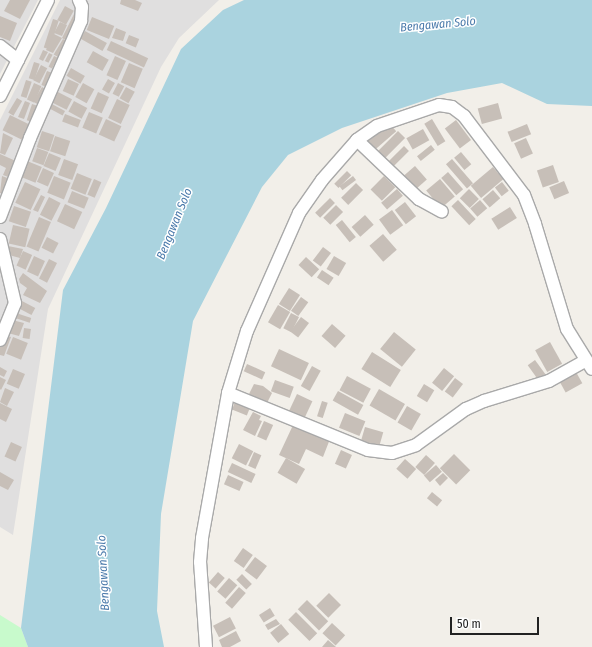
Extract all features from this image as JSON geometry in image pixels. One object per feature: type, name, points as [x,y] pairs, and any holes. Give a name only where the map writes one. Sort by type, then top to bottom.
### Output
[{"type":"street","points":[[0,96],[48,0]]},
{"type":"street","points":[[0,217],[35,125],[81,21],[82,7],[79,0]]},
{"type":"street","points":[[0,46],[18,60]]},
{"type":"street","points":[[206,647],[200,562],[202,538],[228,393],[247,331],[299,213],[322,180],[357,140],[377,126],[439,105],[452,107],[464,116],[524,195],[535,224],[568,329],[589,365],[549,381],[484,401],[466,409],[416,445],[392,453],[368,450],[228,393]]},
{"type":"street","points":[[357,140],[419,199],[442,212]]},
{"type":"street","points":[[0,239],[15,303],[0,340]]},
{"type":"shaded area","points":[[0,0],[38,0],[0,74]]},
{"type":"shaded area","points":[[60,0],[219,0],[179,38],[161,67],[48,309],[13,535],[0,527],[0,120]]},
{"type":"green space","points":[[0,615],[21,628],[28,647],[0,647]]},
{"type":"water","name":"Bengawan Solo","points":[[244,0],[592,0],[592,106],[547,104],[502,83],[447,93],[342,128],[288,155],[262,187],[193,321],[161,514],[157,611],[164,647],[28,647],[21,628],[63,290],[106,208],[181,49],[223,10]]},
{"type":"building","points":[[10,0],[30,0],[20,19],[4,11]]},
{"type":"building","points":[[121,0],[135,0],[142,3],[138,11],[120,4]]},
{"type":"building","points":[[65,6],[74,11],[66,25],[57,20]]},
{"type":"building","points":[[75,12],[79,16],[69,42],[62,38]]},
{"type":"building","points":[[0,16],[17,23],[10,41],[0,37]]},
{"type":"building","points":[[92,17],[114,26],[109,39],[87,30]]},
{"type":"building","points":[[53,19],[59,21],[49,49],[44,48]]},
{"type":"building","points":[[60,22],[67,25],[62,36],[54,33]]},
{"type":"building","points":[[116,28],[126,32],[123,41],[112,38]]},
{"type":"building","points":[[85,31],[107,43],[103,51],[81,39]]},
{"type":"building","points":[[54,34],[62,38],[53,53],[46,50]]},
{"type":"building","points":[[129,35],[139,39],[136,47],[126,43]]},
{"type":"building","points":[[63,39],[68,42],[59,58],[54,54]]},
{"type":"building","points":[[111,41],[148,58],[144,67],[107,50]]},
{"type":"building","points":[[43,50],[48,52],[43,61],[39,59]]},
{"type":"building","points":[[93,51],[109,60],[102,71],[87,62]]},
{"type":"building","points":[[49,53],[53,55],[48,63],[45,61]]},
{"type":"building","points":[[54,56],[58,58],[52,69],[49,67]]},
{"type":"building","points":[[115,56],[126,61],[117,80],[106,75]]},
{"type":"building","points":[[34,62],[40,64],[34,80],[29,78]]},
{"type":"building","points":[[129,63],[143,69],[135,88],[121,82]]},
{"type":"building","points":[[41,65],[47,68],[40,83],[33,80]]},
{"type":"building","points":[[71,68],[85,76],[80,84],[66,76]]},
{"type":"building","points":[[47,71],[52,73],[46,87],[41,85]]},
{"type":"building","points":[[68,79],[79,84],[74,96],[63,91]]},
{"type":"building","points":[[108,79],[115,83],[109,93],[102,89]]},
{"type":"building","points":[[26,80],[32,82],[26,98],[21,96]]},
{"type":"building","points":[[34,83],[41,86],[34,103],[27,100]]},
{"type":"building","points":[[83,83],[94,89],[87,103],[75,97]]},
{"type":"building","points":[[118,83],[124,86],[119,97],[113,94]]},
{"type":"building","points":[[42,87],[47,90],[38,105],[33,102]]},
{"type":"building","points":[[126,87],[135,92],[128,103],[120,98]]},
{"type":"building","points":[[56,91],[72,99],[67,110],[51,102]]},
{"type":"building","points":[[98,92],[109,97],[102,113],[91,108]]},
{"type":"building","points":[[17,98],[22,101],[13,116],[8,113]]},
{"type":"building","points":[[117,99],[130,105],[121,124],[108,118]]},
{"type":"building","points":[[25,101],[30,103],[24,119],[18,117]]},
{"type":"building","points":[[74,101],[87,108],[82,119],[68,112]]},
{"type":"building","points":[[50,103],[65,111],[63,115],[48,107]]},
{"type":"building","points":[[498,103],[502,118],[482,124],[478,108]]},
{"type":"building","points":[[32,104],[41,107],[35,123],[27,120]]},
{"type":"building","points":[[89,112],[103,118],[96,134],[82,128]]},
{"type":"building","points":[[65,114],[81,120],[78,128],[62,121]]},
{"type":"building","points":[[10,115],[32,126],[25,141],[3,130]]},
{"type":"building","points":[[106,119],[121,126],[114,142],[99,134]]},
{"type":"building","points":[[432,119],[445,141],[438,146],[424,124]]},
{"type":"building","points":[[456,120],[471,140],[460,148],[445,128]]},
{"type":"building","points":[[389,123],[396,131],[372,152],[365,144]]},
{"type":"building","points":[[527,124],[531,134],[512,142],[508,132]]},
{"type":"building","points":[[423,129],[429,140],[413,150],[406,138]]},
{"type":"building","points":[[42,131],[54,135],[49,151],[37,147]]},
{"type":"building","points":[[398,131],[405,138],[382,161],[375,154]]},
{"type":"building","points":[[3,133],[13,138],[5,155],[0,153]]},
{"type":"building","points":[[55,136],[70,141],[65,156],[50,151]]},
{"type":"building","points":[[526,138],[533,154],[521,159],[514,143]]},
{"type":"building","points":[[431,145],[435,150],[421,161],[417,156]]},
{"type":"building","points":[[404,146],[409,151],[390,170],[385,165]]},
{"type":"building","points":[[37,148],[48,152],[43,165],[32,161]]},
{"type":"building","points":[[461,152],[471,164],[464,170],[454,158]]},
{"type":"building","points":[[49,153],[61,158],[55,171],[44,166]]},
{"type":"building","points":[[0,154],[18,162],[11,178],[3,175],[6,168],[0,165]]},
{"type":"building","points":[[64,159],[78,164],[72,180],[58,175]]},
{"type":"building","points":[[452,159],[473,183],[467,188],[446,164]]},
{"type":"building","points":[[27,161],[42,167],[35,183],[21,177]]},
{"type":"building","points":[[553,165],[559,182],[543,188],[537,171]]},
{"type":"building","points":[[415,166],[427,180],[413,191],[401,178]]},
{"type":"building","points":[[493,167],[503,179],[481,198],[471,186]]},
{"type":"building","points":[[43,168],[54,173],[48,187],[37,182]]},
{"type":"building","points":[[347,171],[351,175],[339,188],[334,184]]},
{"type":"building","points":[[448,172],[463,189],[456,195],[441,178]]},
{"type":"building","points":[[77,173],[92,179],[85,195],[71,189]]},
{"type":"building","points":[[2,176],[10,179],[4,194],[0,193]]},
{"type":"building","points":[[54,176],[71,183],[64,199],[47,193]]},
{"type":"building","points":[[353,176],[356,180],[342,190],[339,186]]},
{"type":"building","points":[[384,176],[395,187],[382,201],[371,189]]},
{"type":"building","points":[[94,179],[101,182],[95,198],[87,195]]},
{"type":"building","points":[[440,179],[455,197],[441,208],[426,191]]},
{"type":"building","points":[[564,181],[569,193],[554,199],[549,187]]},
{"type":"building","points":[[25,182],[40,189],[31,210],[15,203]]},
{"type":"building","points":[[502,182],[509,191],[502,196],[495,188]]},
{"type":"building","points":[[356,183],[363,190],[348,205],[341,198]]},
{"type":"building","points":[[397,189],[403,196],[387,210],[381,203]]},
{"type":"building","points":[[469,189],[479,199],[470,208],[460,198]]},
{"type":"building","points":[[493,190],[500,198],[490,207],[482,199]]},
{"type":"building","points":[[72,191],[89,198],[84,209],[68,202]]},
{"type":"building","points":[[41,195],[45,197],[38,212],[33,210]]},
{"type":"building","points":[[49,197],[61,203],[52,221],[40,215]]},
{"type":"building","points":[[330,198],[335,203],[320,218],[315,213]]},
{"type":"building","points":[[458,200],[476,219],[469,225],[451,206]]},
{"type":"building","points":[[480,200],[487,208],[477,217],[470,209]]},
{"type":"building","points":[[405,202],[416,216],[406,224],[395,210]]},
{"type":"building","points":[[65,204],[82,212],[74,229],[57,221]]},
{"type":"building","points":[[336,205],[343,212],[330,225],[323,218]]},
{"type":"building","points":[[14,206],[31,212],[26,227],[9,221]]},
{"type":"building","points":[[510,207],[517,218],[498,230],[491,219]]},
{"type":"building","points":[[392,210],[403,225],[390,235],[379,219]]},
{"type":"building","points":[[365,215],[374,225],[360,237],[352,227]]},
{"type":"building","points":[[39,217],[51,222],[38,252],[26,246]]},
{"type":"building","points":[[342,220],[356,237],[350,242],[336,225]]},
{"type":"building","points":[[13,225],[30,229],[25,247],[9,244]]},
{"type":"building","points":[[383,234],[397,250],[383,262],[369,246]]},
{"type":"building","points":[[47,237],[59,243],[53,254],[42,248]]},
{"type":"building","points":[[8,246],[23,249],[20,258],[9,255]]},
{"type":"building","points":[[323,247],[331,253],[321,267],[313,261]]},
{"type":"building","points":[[23,251],[32,255],[26,270],[16,266]]},
{"type":"building","points":[[34,256],[45,261],[38,276],[27,272]]},
{"type":"building","points":[[334,256],[346,263],[339,276],[326,269]]},
{"type":"building","points":[[306,257],[319,269],[312,277],[298,265]]},
{"type":"building","points":[[49,259],[57,263],[47,283],[39,279]]},
{"type":"building","points":[[322,270],[334,278],[329,285],[317,277]]},
{"type":"building","points":[[23,273],[47,291],[40,303],[23,295],[27,288],[20,283],[19,279]]},
{"type":"building","points":[[289,288],[300,295],[290,311],[279,304]]},
{"type":"building","points":[[301,297],[308,302],[298,316],[291,311]]},
{"type":"building","points":[[22,301],[35,308],[31,315],[18,308]]},
{"type":"building","points":[[278,305],[290,312],[280,329],[268,322]]},
{"type":"building","points":[[16,313],[31,318],[30,323],[14,318]]},
{"type":"building","points":[[291,313],[299,317],[291,332],[283,328]]},
{"type":"building","points":[[301,317],[309,323],[298,337],[290,331]]},
{"type":"building","points":[[12,320],[24,323],[19,336],[8,333]]},
{"type":"building","points":[[332,324],[346,336],[335,348],[322,336]]},
{"type":"building","points":[[24,328],[31,329],[30,339],[23,338]]},
{"type":"building","points":[[394,332],[416,350],[402,367],[380,349]]},
{"type":"building","points":[[4,335],[11,337],[4,356],[0,355],[0,347]]},
{"type":"building","points":[[13,337],[28,343],[21,360],[6,354]]},
{"type":"building","points":[[550,342],[562,364],[547,372],[535,350]]},
{"type":"building","points":[[279,349],[309,363],[301,380],[271,366]]},
{"type":"building","points":[[372,352],[401,370],[390,387],[361,369]]},
{"type":"building","points":[[535,360],[546,375],[539,381],[528,365]]},
{"type":"building","points":[[247,364],[265,372],[262,379],[244,371]]},
{"type":"building","points":[[312,366],[321,371],[310,391],[301,386]]},
{"type":"building","points":[[0,367],[7,371],[4,377],[0,375]]},
{"type":"building","points":[[444,368],[454,376],[442,391],[432,383]]},
{"type":"building","points":[[13,369],[25,374],[19,389],[7,384]]},
{"type":"building","points":[[576,372],[582,383],[566,393],[559,381]]},
{"type":"building","points":[[347,376],[371,389],[363,403],[339,390]]},
{"type":"building","points":[[0,377],[6,380],[1,390],[0,389]]},
{"type":"building","points":[[455,378],[463,384],[453,398],[445,392]]},
{"type":"building","points":[[275,380],[294,387],[290,398],[271,391]]},
{"type":"building","points":[[254,384],[263,386],[272,393],[265,407],[247,398]]},
{"type":"building","points":[[424,384],[434,390],[427,402],[417,396]]},
{"type":"building","points":[[5,388],[14,392],[7,406],[0,402]]},
{"type":"building","points":[[379,389],[405,404],[395,420],[370,405]]},
{"type":"building","points":[[338,391],[363,405],[358,415],[333,401]]},
{"type":"building","points":[[297,394],[312,401],[303,422],[287,415]]},
{"type":"building","points":[[322,401],[328,403],[323,418],[317,416]]},
{"type":"building","points":[[235,402],[250,408],[247,415],[232,409]]},
{"type":"building","points":[[0,403],[12,409],[6,422],[0,419]]},
{"type":"building","points":[[407,406],[421,414],[411,430],[398,422]]},
{"type":"building","points":[[253,412],[261,416],[259,420],[262,421],[255,436],[243,430]]},
{"type":"building","points":[[345,413],[365,421],[359,436],[339,428]]},
{"type":"building","points":[[264,421],[273,425],[266,441],[257,437]]},
{"type":"building","points":[[294,423],[330,439],[323,457],[306,449],[299,464],[279,455]]},
{"type":"building","points":[[365,427],[383,432],[379,449],[360,443]]},
{"type":"building","points":[[11,442],[22,447],[15,461],[4,457]]},
{"type":"building","points":[[239,444],[253,451],[246,466],[232,458]]},
{"type":"building","points":[[341,450],[352,455],[346,469],[335,464]]},
{"type":"building","points":[[254,452],[261,455],[256,469],[248,466]]},
{"type":"building","points":[[454,454],[470,470],[456,484],[440,468]]},
{"type":"building","points":[[426,455],[435,463],[424,475],[415,467]]},
{"type":"building","points":[[286,458],[305,469],[297,484],[278,473]]},
{"type":"building","points":[[405,459],[416,469],[407,479],[396,469]]},
{"type":"building","points":[[232,463],[256,474],[251,483],[228,472]]},
{"type":"building","points":[[436,465],[442,472],[430,482],[424,475]]},
{"type":"building","points":[[0,472],[14,480],[8,490],[0,486]]},
{"type":"building","points":[[443,473],[448,478],[440,486],[435,480]]},
{"type":"building","points":[[228,475],[244,482],[239,491],[224,484]]},
{"type":"building","points":[[432,492],[442,500],[437,506],[427,498]]},
{"type":"building","points":[[243,548],[253,555],[244,568],[234,561]]},
{"type":"building","points":[[255,557],[267,566],[257,580],[245,571]]},
{"type":"building","points":[[218,572],[225,578],[216,588],[209,583]]},
{"type":"building","points":[[242,574],[252,584],[246,590],[236,580]]},
{"type":"building","points":[[229,578],[237,585],[225,599],[217,592]]},
{"type":"building","points":[[239,587],[246,593],[232,609],[225,603]]},
{"type":"building","points":[[329,593],[341,605],[328,618],[316,606]]},
{"type":"building","points":[[307,600],[328,621],[319,630],[298,609]]},
{"type":"building","points":[[270,608],[275,616],[264,623],[259,615]]},
{"type":"building","points":[[296,612],[317,633],[309,641],[288,620]]},
{"type":"building","points":[[230,617],[236,629],[219,637],[213,626]]},
{"type":"building","points":[[276,619],[280,624],[268,630],[265,625]]},
{"type":"building","points":[[332,623],[345,635],[336,646],[322,633]]},
{"type":"building","points":[[281,624],[289,634],[278,643],[270,633]]},
{"type":"building","points":[[236,631],[241,641],[230,647],[222,647],[219,640]]},
{"type":"building","points":[[328,640],[336,647],[322,647]]}]
